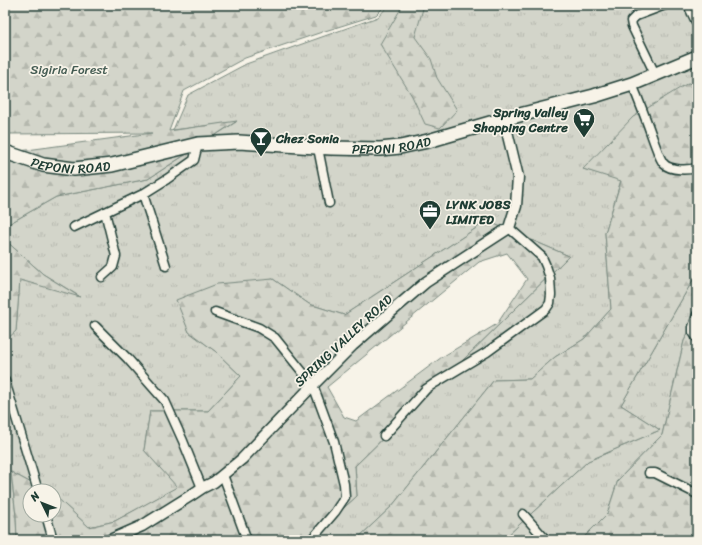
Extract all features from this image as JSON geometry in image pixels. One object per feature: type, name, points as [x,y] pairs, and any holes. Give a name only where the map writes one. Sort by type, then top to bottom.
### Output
[{"type":"main road","name":"PEPONI ROAD","points":[[5,152],[43,165],[74,169],[112,165],[198,144],[238,142],[318,148],[380,149],[400,147],[428,141],[504,119],[594,96],[632,84],[697,56]]},
{"type":"street","points":[[655,74],[631,21],[636,16],[665,5]]},
{"type":"street","points":[[688,5],[697,24]]},
{"type":"street","points":[[632,84],[657,150],[664,164],[681,170],[697,168]]},
{"type":"street","points":[[384,436],[426,389],[487,352],[546,309],[550,303],[550,278],[542,257],[509,228],[516,206],[518,177],[504,119]]},
{"type":"street","points":[[74,227],[143,194],[167,179],[194,160],[198,144]]},
{"type":"street","points":[[318,148],[329,203]]},
{"type":"street","points":[[143,194],[166,266]]},
{"type":"street","points":[[102,278],[113,267],[116,256],[105,212]]},
{"type":"street","name":"SPRING VALLEY ROAD","points":[[110,540],[142,526],[223,475],[242,459],[353,345],[426,282],[509,228]]},
{"type":"street","points":[[215,312],[259,328],[275,338],[313,385],[334,442],[344,484],[345,498],[311,540]]},
{"type":"street","points":[[697,315],[693,326],[693,332],[697,338]]},
{"type":"street","points":[[95,326],[128,358],[165,401],[202,488]]},
{"type":"street","points":[[5,381],[36,483]]},
{"type":"street","points":[[649,473],[655,473],[697,494]]},
{"type":"street","points":[[223,475],[247,540]]},
{"type":"street","points":[[523,514],[546,540]]},
{"type":"street","points":[[49,523],[54,540]]},
{"type":"green space","name":"Sigiria Forest","points":[[5,5],[386,5],[376,15],[245,58],[184,91],[169,131],[237,121],[148,179],[56,197],[5,226],[5,153],[152,133],[5,134]]},
{"type":"green space","points":[[389,5],[697,5],[697,86],[688,83],[583,169],[621,180],[605,233],[611,309],[584,339],[555,357],[530,379],[494,380],[392,506],[356,540],[308,540],[357,496],[355,466],[569,256],[487,221],[344,315],[309,304],[273,279],[177,300],[189,332],[215,351],[241,376],[208,411],[150,411],[144,450],[178,487],[115,521],[89,527],[62,502],[62,483],[31,483],[11,472],[17,540],[5,540],[5,341],[16,330],[20,279],[79,296],[43,274],[5,240],[5,226],[56,197],[148,179],[236,122],[173,130],[188,95],[246,64],[378,17]]},
{"type":"green space","points":[[403,5],[424,5],[415,37],[431,59],[437,78],[457,110],[440,128],[425,124],[412,96],[380,44]]},
{"type":"green space","points":[[688,83],[697,86],[697,273],[621,405],[660,430],[588,461],[502,540],[356,540],[392,506],[494,380],[530,379],[555,357],[584,339],[611,309],[605,233],[621,181],[583,169],[633,117]]},
{"type":"green space","points":[[487,221],[569,256],[355,466],[357,496],[308,540],[17,540],[11,472],[31,483],[22,483],[22,523],[62,523],[62,502],[89,527],[115,521],[177,487],[144,450],[150,411],[208,411],[241,376],[215,351],[189,332],[176,300],[217,284],[273,279],[309,304],[344,315]],"holes":[[[507,253],[527,279],[497,324],[442,357],[356,421],[344,417],[327,387],[479,262]]]},
{"type":"green space","points":[[5,240],[43,274],[80,297],[20,280],[16,331],[5,341]]},
{"type":"green space","points":[[697,273],[697,316],[684,341],[662,435],[618,480],[607,514],[581,540],[502,540],[588,461],[660,430],[621,405]]},
{"type":"green space","points":[[697,316],[697,540],[581,540],[607,514],[618,480],[662,435],[684,341]]},
{"type":"place","name":"Spring Valley Shopping Centre","points":[[584,138]]},
{"type":"place","name":"Chez Sonia","points":[[261,158]]},
{"type":"place","name":"LYNK JOBS LIMITED","points":[[430,230]]}]
